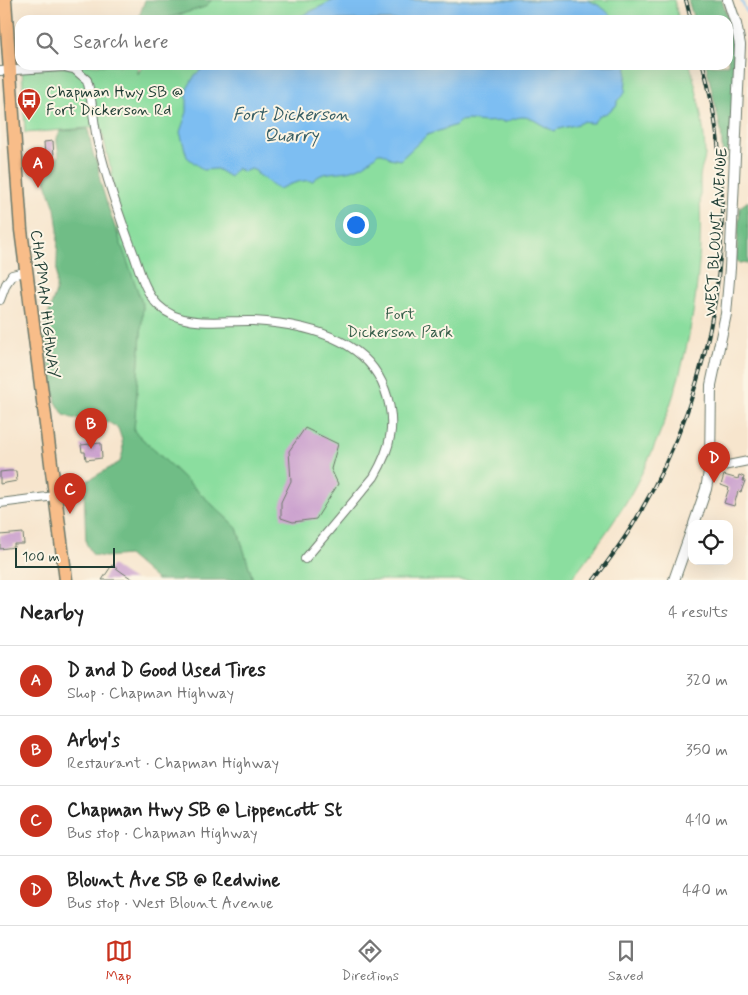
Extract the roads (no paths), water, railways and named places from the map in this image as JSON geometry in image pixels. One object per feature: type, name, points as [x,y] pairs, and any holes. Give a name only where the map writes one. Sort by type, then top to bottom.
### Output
[{"type":"highway","name":"CHAPMAN HIGHWAY","points":[[5,0],[5,71],[12,116],[15,174],[25,272],[66,580]]},
{"type":"highway","points":[[0,94],[12,116]]},
{"type":"street","name":"WEST BLOUNT AVENUE","points":[[695,520],[706,489],[710,466],[710,398],[726,314],[730,268],[740,79],[740,44],[728,0]]},
{"type":"street","points":[[0,44],[6,28]]},
{"type":"street","points":[[5,71],[20,70]]},
{"type":"street","points":[[75,70],[87,80],[98,142],[121,221],[149,293],[157,304],[166,313],[179,318],[261,322],[317,332],[350,345],[362,355],[382,381],[389,400],[393,421],[381,465],[370,482],[305,559]]},
{"type":"street","points":[[0,300],[12,274],[25,272]]},
{"type":"street","points":[[710,466],[718,467],[748,461]]},
{"type":"street","points":[[0,503],[55,496]]},
{"type":"street","points":[[674,580],[688,540]]},
{"type":"water","points":[[334,0],[586,0],[602,7],[610,15],[303,15]]},
{"type":"water","name":"Fort Dickerson Quarry","points":[[201,70],[627,70],[625,93],[617,101],[617,105],[607,113],[600,115],[593,123],[584,121],[554,131],[525,117],[504,123],[503,121],[460,121],[456,125],[427,135],[400,160],[390,158],[383,153],[378,153],[355,169],[321,175],[313,181],[291,184],[279,189],[251,169],[243,172],[237,168],[230,177],[217,169],[203,170],[187,157],[180,132],[187,112],[187,89],[195,75]]},
{"type":"waterway","points":[[741,0],[748,15]]},
{"type":"railway","points":[[686,0],[690,15]]},
{"type":"railway","points":[[594,580],[630,529],[663,469],[686,414],[703,358],[715,300],[721,241],[721,182],[715,123],[704,70]]},
{"type":"place","name":"Chapman Hwy SB @ Fort Dickerson Rd","points":[[29,121]]},
{"type":"place","name":"D and D Good Used Tires","points":[[38,188]]},
{"type":"place","name":"Arby's","points":[[91,449]]},
{"type":"place","name":"Blount Ave SB @ Redwine","points":[[714,483]]},
{"type":"place","name":"Chapman Hwy SB @ Lippencott St","points":[[70,514]]},
{"type":"park label","name":"Fort Dickerson Park","points":[[400,322]]}]
